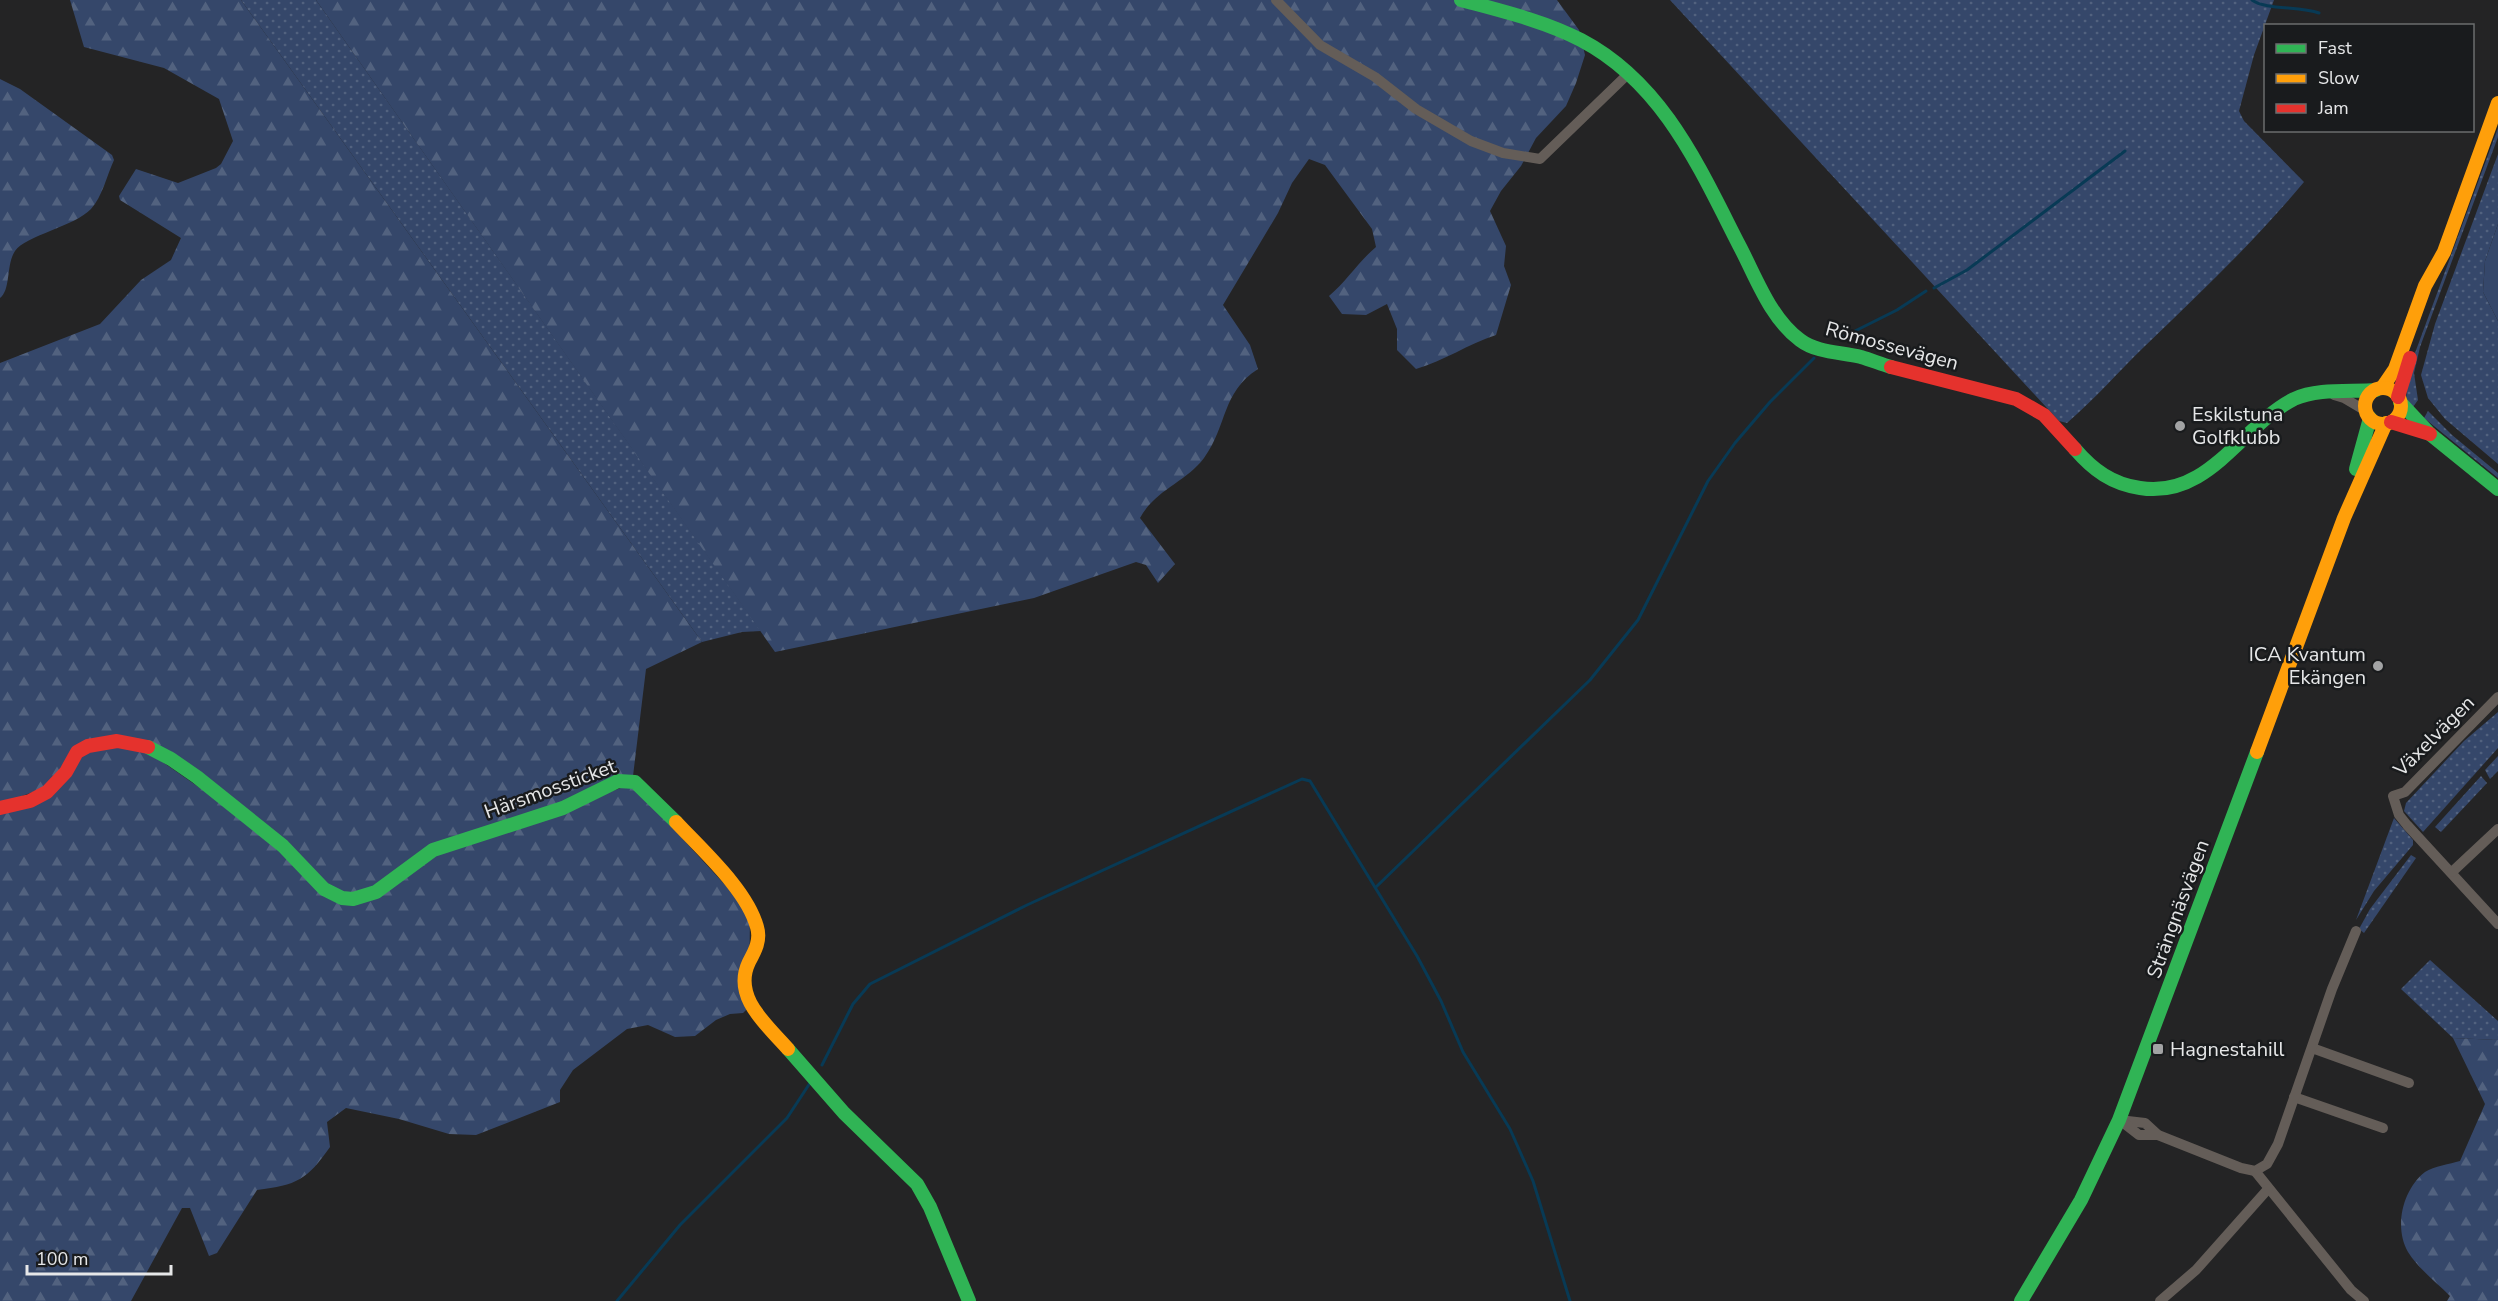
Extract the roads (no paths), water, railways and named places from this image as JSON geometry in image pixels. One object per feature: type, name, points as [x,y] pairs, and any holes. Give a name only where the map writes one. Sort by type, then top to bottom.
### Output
[{"type":"street","points":[[1276,0],[1326,49],[1375,77],[1416,109],[1471,141],[1503,153],[1540,159],[1629,73]]},
{"type":"street","name":"Römossevägen","points":[[1461,0],[1542,23],[1571,35],[1599,50],[1629,73],[1663,112],[1677,133],[1775,308],[1801,341],[1900,371],[2028,404],[2042,414],[2095,470],[2108,479],[2134,488],[2161,488],[2189,482],[2222,461],[2293,399],[2311,393],[2329,394],[2379,389]]},
{"type":"street","points":[[2388,423],[2398,416],[2399,399],[2436,290],[2444,252],[2498,103]]},
{"type":"street","points":[[2368,414],[2366,401],[2395,369],[2425,286],[2444,252]]},
{"type":"street","points":[[2379,389],[2392,391],[2430,434],[2498,489]]},
{"type":"street","points":[[2329,394],[2344,398],[2368,414],[2388,423],[2430,434]]},
{"type":"street","name":"Strängnäsvägen","points":[[2344,518],[2368,414]]},
{"type":"street","name":"Strängnäsvägen","points":[[2021,1301],[2081,1200],[2120,1120],[2344,518],[2388,423]]},
{"type":"street","name":"Växelvägen","points":[[2452,872],[2399,815],[2393,796],[2405,792],[2498,697]]},
{"type":"street","name":"Härsmossticket","points":[[0,808],[29,802],[48,792],[69,768],[77,752],[84,748],[115,741],[130,742],[173,760],[284,846],[320,886],[340,897],[352,899],[377,892],[413,861],[434,850],[563,808],[618,781],[635,782],[652,796],[746,904],[758,933],[755,949],[743,974],[746,993],[753,1009],[851,1120],[918,1184],[969,1301]]},
{"type":"street","points":[[2498,829],[2452,872],[2498,924]]},
{"type":"street","points":[[2255,1171],[2267,1164],[2274,1154],[2332,989],[2356,932]]},
{"type":"street","points":[[2312,1048],[2409,1083]]},
{"type":"street","points":[[2294,1097],[2383,1128]]},
{"type":"street","points":[[2120,1120],[2139,1135],[2158,1135],[2255,1171],[2309,1235],[2351,1290],[2364,1301]]},
{"type":"street","points":[[2160,1301],[2196,1270],[2268,1189]]},
{"type":"waterway","points":[[2252,0],[2265,5],[2319,13]]},
{"type":"waterway","points":[[1934,288],[1967,270],[2125,151]]},
{"type":"waterway","points":[[1843,337],[1897,310],[1926,291]]},
{"type":"waterway","points":[[1376,887],[1590,680],[1638,620],[1708,481],[1735,443],[1770,402],[1814,358]]},
{"type":"waterway","points":[[822,1065],[853,1004],[870,984],[1027,905],[1302,779],[1310,781],[1417,956],[1441,1001],[1463,1052],[1510,1129],[1533,1181],[1570,1301]]},
{"type":"waterway","points":[[617,1301],[680,1225],[787,1118],[810,1083]]},
{"type":"place","name":"Eskilstuna Golfklubb","points":[[2180,426]]},
{"type":"place","name":"ICA Kvantum Ekängen","points":[[2378,666]]},
{"type":"place","name":"Hagnestahill","points":[[2158,1049]]}]
